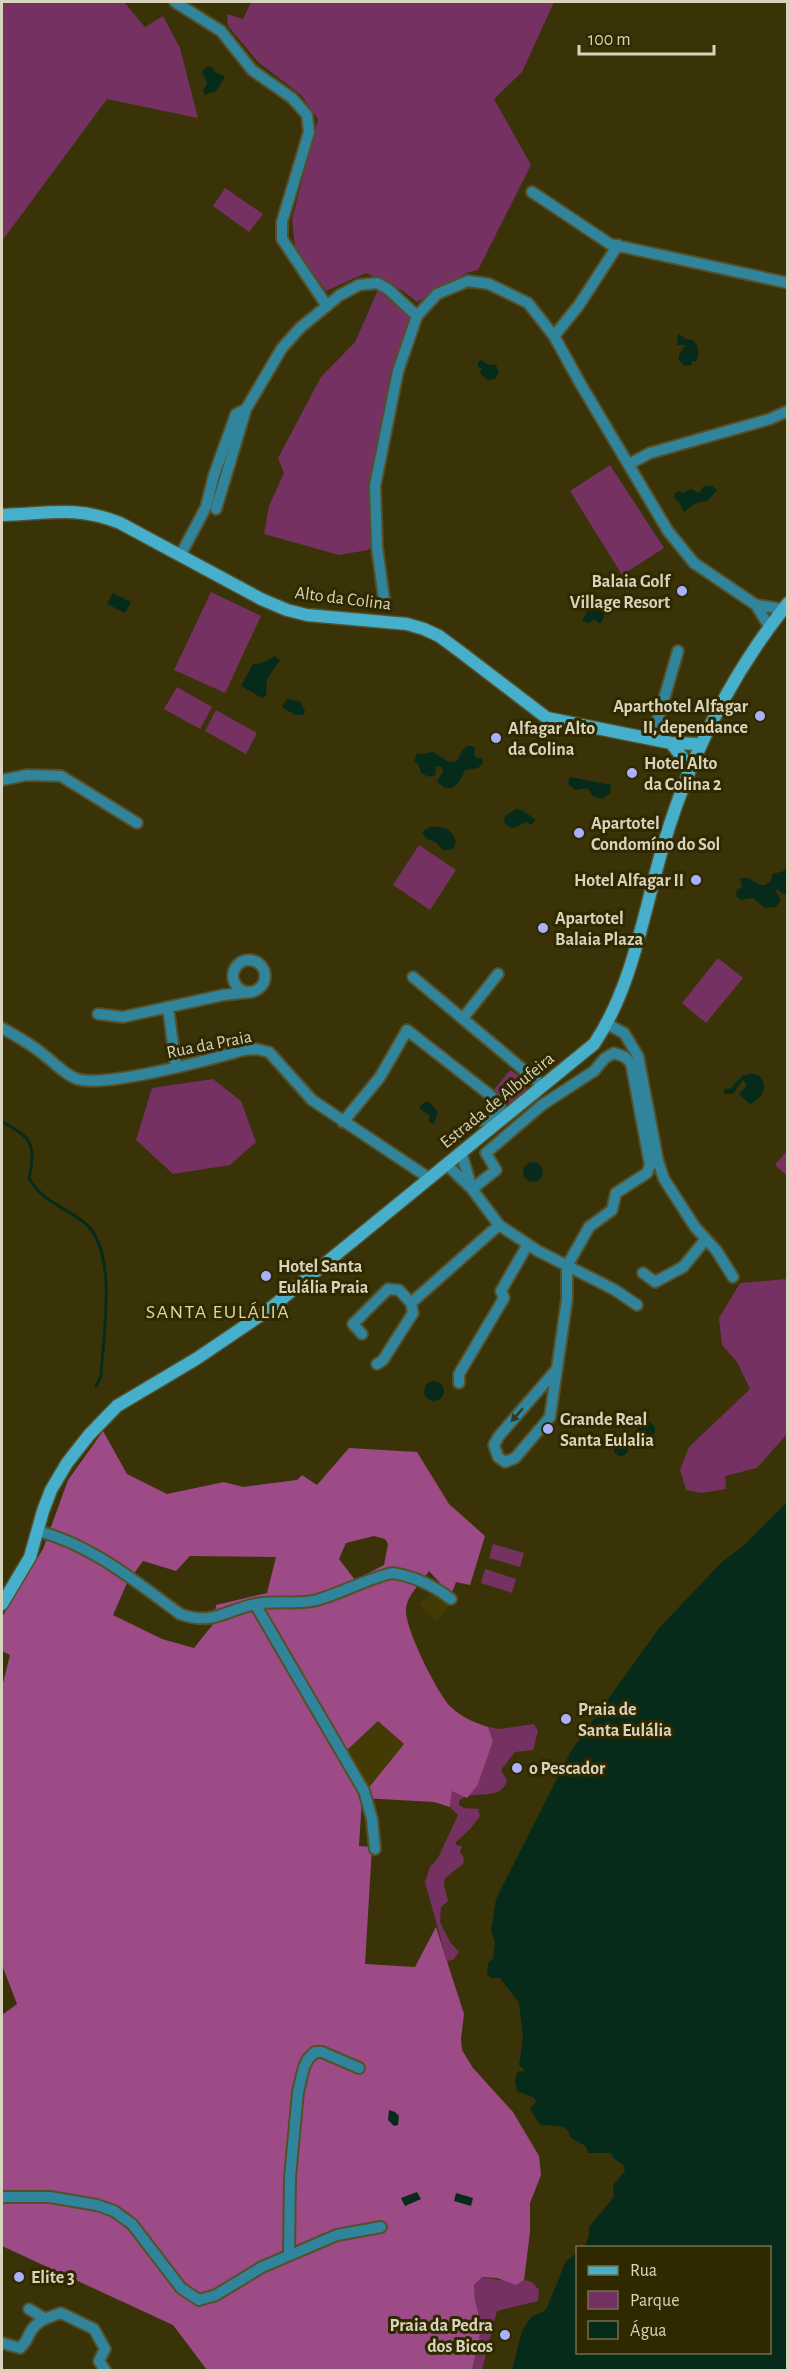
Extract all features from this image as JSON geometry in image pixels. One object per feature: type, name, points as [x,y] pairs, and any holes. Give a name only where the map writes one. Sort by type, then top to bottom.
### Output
[{"type":"street","points":[[182,3],[220,32],[252,70],[292,98],[307,115],[309,132],[282,222],[282,239],[327,306]]},
{"type":"street","points":[[532,192],[610,244],[788,283]]},
{"type":"street","points":[[554,336],[579,305],[618,245]]},
{"type":"street","points":[[384,599],[377,547],[375,486],[398,371],[417,316],[437,294],[468,281],[489,284],[528,303],[554,336],[668,531],[694,563],[756,605],[770,628]]},
{"type":"street","points":[[216,509],[246,409],[282,348],[300,328],[340,295],[359,285],[377,283],[388,289],[417,316]]},
{"type":"street","points":[[180,556],[206,507],[214,475],[236,414],[246,409]]},
{"type":"street","points":[[629,464],[650,453],[771,419],[788,411]]},
{"type":"street","name":"Alto da Colina","points":[[2,515],[59,511],[98,514],[120,523],[261,599],[287,610],[307,615],[407,624],[424,629],[458,650],[547,718],[652,740],[700,744]]},
{"type":"street","points":[[756,605],[785,606]]},
{"type":"street","name":"Estrada de Albufeira","points":[[2,1604],[30,1557],[51,1490],[82,1443],[117,1406],[195,1359],[267,1311],[594,1044],[616,1005],[633,956],[662,848],[688,771],[730,687],[785,606]]},
{"type":"street","points":[[652,740],[678,651]]},
{"type":"street","points":[[671,743],[682,757],[688,771]]},
{"type":"street","points":[[2,780],[27,775],[61,776],[136,823]]},
{"type":"street","points":[[98,1014],[123,1017],[223,995],[252,992],[260,988],[265,978],[264,969],[256,961],[245,960],[238,964],[234,969],[231,989],[223,995]]},
{"type":"street","points":[[463,1018],[498,974]]},
{"type":"street","points":[[413,977],[543,1086]]},
{"type":"street","points":[[233,981],[240,990],[252,992]]},
{"type":"street","points":[[168,1007],[176,1067]]},
{"type":"street","points":[[607,1024],[624,1033],[638,1056],[658,1161],[664,1179],[695,1227],[733,1277]]},
{"type":"street","name":"Rua da Praia","points":[[2,1028],[25,1041],[65,1072],[79,1079],[108,1079],[176,1067],[244,1050],[256,1049],[269,1052],[312,1100],[429,1178]]},
{"type":"street","points":[[343,1122],[380,1077],[406,1030],[490,1095],[500,1106],[482,1121]]},
{"type":"street","points":[[472,1189],[495,1170],[486,1153],[542,1106],[594,1071],[605,1058],[614,1053],[625,1057],[631,1063],[650,1165],[647,1173],[616,1193],[612,1210],[589,1227],[567,1266],[567,1299],[550,1417],[515,1458],[505,1462],[498,1456],[494,1445],[556,1370]]},
{"type":"street","points":[[461,1152],[472,1189]]},
{"type":"street","points":[[446,1164],[472,1189],[499,1225],[533,1248],[615,1290],[637,1305]]},
{"type":"street","points":[[411,1303],[499,1225]]},
{"type":"street","points":[[643,1273],[655,1282],[683,1267],[706,1239]]},
{"type":"street","points":[[533,1248],[566,1279]]},
{"type":"street","points":[[459,1383],[459,1374],[504,1298],[501,1291],[533,1248]]},
{"type":"street","points":[[566,1279],[581,1273]]},
{"type":"street","points":[[362,1334],[353,1324],[388,1288],[399,1290],[411,1303],[413,1312],[383,1360],[377,1364]]},
{"type":"street","points":[[39,1531],[63,1537],[90,1551],[180,1614],[195,1619],[217,1618],[255,1605],[318,1600],[392,1573],[404,1574],[451,1599]]},
{"type":"street","points":[[255,1605],[364,1791],[372,1819],[375,1850]]},
{"type":"street","points":[[290,2254],[290,2176],[298,2092],[304,2067],[315,2052],[322,2052],[359,2068]]},
{"type":"street","points":[[2,2197],[35,2195],[97,2205],[114,2211],[132,2224],[181,2288],[199,2300],[216,2295],[262,2267],[337,2235],[381,2227]]},
{"type":"street","points":[[29,2309],[44,2318]]},
{"type":"street","points":[[2,2343],[20,2348],[44,2318],[61,2313],[94,2329],[105,2349],[102,2366]]},
{"type":"shaded area","points":[[103,1431],[127,1474],[167,1494],[224,1482],[243,1487],[297,1480],[302,1475],[317,1485],[349,1448],[417,1452],[449,1504],[485,1536],[470,1585],[456,1582],[451,1595],[429,1571],[412,1594],[406,1610],[416,1646],[445,1700],[459,1714],[488,1727],[493,1741],[477,1786],[467,1798],[452,1791],[450,1807],[434,1802],[362,1798],[359,1846],[372,1847],[365,1964],[415,1967],[436,1927],[464,2014],[462,2050],[473,2068],[513,2112],[539,2156],[541,2175],[530,2203],[530,2232],[524,2280],[516,2285],[497,2278],[482,2277],[474,2285],[475,2301],[482,2326],[472,2370],[207,2370],[173,2325],[2,2246],[2,2015],[17,2004],[2,1965],[2,1687],[10,1655],[2,1651],[2,1617],[43,1549],[68,1480]],"holes":[[[374,1536],[385,1539],[388,1544],[384,1565],[355,1580],[339,1559],[346,1543]],[[190,1556],[276,1557],[267,1593],[216,1605],[214,1623],[194,1648],[162,1639],[113,1615],[127,1583],[143,1561],[176,1571]],[[378,1721],[404,1744],[367,1790],[345,1752]]]},
{"type":"shaded area","points":[[432,1592],[450,1605],[436,1621],[419,1604]]},
{"type":"shaded area","points":[[378,1721],[404,1744],[367,1791],[344,1753]]},
{"type":"green space","points":[[2,2],[124,2],[145,27],[163,16],[180,48],[198,118],[107,99],[2,241]]},
{"type":"green space","points":[[251,2],[554,2],[522,72],[494,99],[531,165],[478,270],[467,273],[417,302],[403,291],[366,273],[326,291],[295,247],[292,219],[318,119],[301,95],[258,62],[228,26],[227,14],[243,19]]},
{"type":"green space","points":[[225,188],[263,214],[249,232],[213,206]]},
{"type":"green space","points":[[378,290],[411,318],[391,370],[378,443],[369,501],[372,545],[368,550],[339,555],[264,534],[269,506],[284,473],[278,458],[321,377],[355,342]]},
{"type":"green space","points":[[610,465],[664,548],[622,575],[570,491]]},
{"type":"green space","points":[[211,592],[261,616],[225,693],[174,670]]},
{"type":"green space","points":[[177,687],[212,707],[200,729],[164,709]]},
{"type":"green space","points":[[216,710],[257,733],[246,754],[205,731]]},
{"type":"green space","points":[[419,845],[456,870],[430,910],[393,885]]},
{"type":"green space","points":[[718,958],[743,978],[706,1023],[682,1003]]},
{"type":"green space","points":[[510,1070],[521,1077],[527,1090],[509,1104],[492,1092]]},
{"type":"green space","points":[[213,1079],[241,1101],[256,1142],[230,1165],[173,1174],[136,1140],[152,1088]]},
{"type":"green space","points":[[787,1151],[787,1176],[775,1165]]},
{"type":"green space","points":[[787,1279],[787,1434],[757,1468],[725,1476],[726,1489],[701,1493],[686,1490],[680,1470],[689,1447],[750,1389],[737,1362],[722,1345],[719,1318],[740,1283]]},
{"type":"green space","points":[[493,1544],[524,1553],[520,1567],[489,1558]]},
{"type":"green space","points":[[485,1569],[516,1579],[512,1593],[481,1583]]},
{"type":"green space","points":[[534,1724],[538,1731],[533,1750],[515,1752],[501,1770],[507,1781],[503,1788],[492,1794],[471,1795],[459,1801],[459,1805],[464,1808],[478,1809],[480,1816],[456,1842],[456,1845],[462,1846],[460,1852],[464,1858],[463,1864],[445,1878],[444,1885],[448,1901],[441,1907],[440,1922],[450,1942],[459,1952],[453,1960],[447,1961],[425,1882],[430,1867],[438,1858],[458,1815],[450,1807],[452,1790],[493,1741],[488,1727],[500,1729]]},
{"type":"green space","points":[[481,2277],[520,2283],[524,2280],[532,2282],[539,2290],[538,2301],[497,2311],[482,2370],[472,2370],[482,2326],[475,2301],[474,2285]]},
{"type":"water","points":[[211,66],[215,72],[224,76],[224,79],[216,91],[205,95],[203,91],[207,83],[202,72]]},
{"type":"water","points":[[678,334],[693,340],[697,345],[697,359],[696,362],[692,361],[691,365],[684,366],[679,360],[679,355],[686,345],[677,345]]},
{"type":"water","points":[[482,360],[486,364],[496,365],[499,373],[495,379],[487,380],[479,372],[482,369],[478,367],[478,362]]},
{"type":"water","points":[[704,486],[712,486],[717,490],[707,501],[696,503],[684,512],[674,498],[675,493],[679,491],[683,493],[691,489],[699,493]]},
{"type":"water","points":[[113,593],[131,602],[125,613],[107,604]]},
{"type":"water","points":[[591,594],[599,599],[604,607],[604,616],[600,624],[594,619],[589,624],[582,620],[587,612],[582,606],[582,600],[587,598],[593,603],[590,599]]},
{"type":"water","points":[[275,656],[280,660],[267,679],[266,696],[262,698],[241,686],[253,664]]},
{"type":"water","points":[[287,699],[300,701],[305,711],[303,715],[295,715],[282,707]]},
{"type":"water","points":[[467,746],[473,746],[476,758],[482,758],[483,763],[478,768],[465,770],[454,787],[446,788],[437,781],[443,772],[442,767],[436,766],[435,775],[429,777],[421,773],[418,764],[414,762],[417,753],[432,752],[447,761],[457,761]]},
{"type":"water","points":[[570,777],[611,785],[610,794],[602,799],[593,796],[587,788],[575,790],[568,784]]},
{"type":"water","points":[[516,809],[522,810],[536,820],[531,825],[526,822],[514,828],[509,827],[504,822],[505,816]]},
{"type":"water","points":[[430,827],[450,831],[456,842],[453,849],[443,850],[435,842],[427,839],[422,832]]},
{"type":"water","points":[[787,866],[787,895],[778,889],[775,890],[781,900],[776,907],[765,908],[753,898],[741,900],[736,896],[737,890],[742,887],[740,879],[747,878],[765,885],[770,882],[773,874],[784,871]]},
{"type":"water","points":[[750,1073],[760,1076],[763,1080],[763,1093],[758,1099],[750,1104],[739,1094],[747,1085],[743,1080],[733,1094],[724,1094],[724,1090],[731,1088],[744,1074],[746,1076]]},
{"type":"water","points":[[428,1101],[438,1112],[434,1124],[429,1122],[429,1115],[420,1109],[420,1106]]},
{"type":"water","points":[[533,1162],[540,1165],[543,1172],[540,1179],[533,1182],[526,1179],[523,1172],[526,1165]]},
{"type":"water","points":[[434,1381],[441,1384],[444,1391],[441,1398],[434,1401],[427,1398],[424,1391],[427,1384]]},
{"type":"water","points":[[646,1421],[652,1424],[655,1430],[652,1436],[646,1439],[640,1436],[637,1430],[640,1424]]},
{"type":"water","points":[[621,1442],[626,1444],[628,1449],[626,1454],[621,1456],[616,1454],[614,1449],[616,1444]]},
{"type":"water","points":[[787,1502],[787,2370],[512,2370],[522,2331],[531,2317],[546,2310],[566,2261],[576,2254],[576,2354],[771,2354],[771,2246],[584,2246],[589,2236],[589,2227],[614,2197],[613,2185],[625,2171],[623,2164],[614,2159],[611,2153],[588,2153],[586,2146],[571,2138],[567,2129],[560,2126],[540,2125],[530,2109],[536,2102],[534,2098],[517,2091],[515,2082],[517,2072],[525,2071],[519,2065],[523,2037],[519,2003],[500,1978],[491,1978],[487,1974],[488,1963],[493,1959],[495,1943],[491,1931],[496,1899],[571,1751],[660,1627],[722,1562],[744,1545]]},
{"type":"water","points":[[389,2110],[399,2116],[398,2125],[394,2126],[388,2120]]},
{"type":"water","points":[[417,2192],[421,2199],[405,2206],[401,2198]]},
{"type":"water","points":[[456,2193],[473,2198],[471,2206],[454,2201]]},
{"type":"waterway","points":[[2,1122],[20,1132],[29,1143],[32,1149],[29,1178],[34,1186],[47,1199],[86,1224],[96,1237],[102,1254],[106,1296],[101,1376],[96,1386]]},
{"type":"place","name":"Balaia Golf Village Resort","points":[[682,591]]},
{"type":"place","name":"Aparthotel Alfagar II, dependance","points":[[760,716]]},
{"type":"place","name":"Alfagar Alto da Colina","points":[[496,738]]},
{"type":"place","name":"Hotel Alto da Colina 2","points":[[632,773]]},
{"type":"place","name":"Apartotel Condomíno do Sol","points":[[579,833]]},
{"type":"place","name":"Hotel Alfagar II","points":[[696,880]]},
{"type":"place","name":"Apartotel Balaia Plaza","points":[[543,928]]},
{"type":"place","name":"Hotel Santa Eulália Praia","points":[[266,1276]]},
{"type":"place","name":"Grande Real Santa Eulalia","points":[[548,1429]]},
{"type":"place","name":"Praia de Santa Eulália","points":[[566,1719]]},
{"type":"place","name":"o Pescador","points":[[517,1768]]},
{"type":"place","name":"Elite 3","points":[[19,2277]]},
{"type":"place","name":"Praia da Pedra dos Bicos","points":[[505,2335]]},
{"type":"district","name":"SANTA EULÁLIA","points":[[218,1311]]}]
